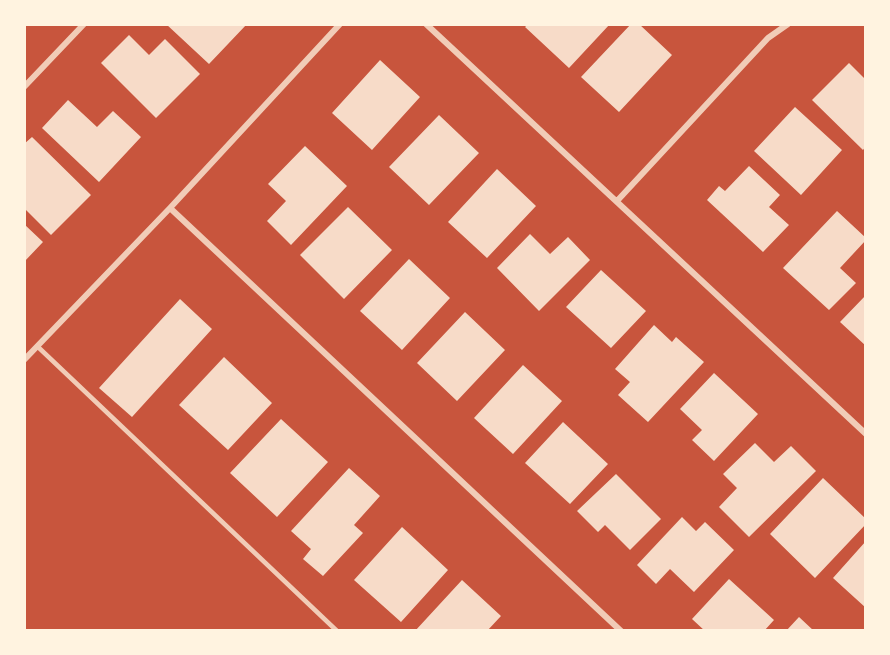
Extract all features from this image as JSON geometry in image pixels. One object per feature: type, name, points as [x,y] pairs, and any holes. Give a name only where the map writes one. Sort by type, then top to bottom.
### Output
[{"type":"street","points":[[24,87],[84,24]]},
{"type":"street","points":[[24,360],[170,208],[340,24]]},
{"type":"street","points":[[426,24],[866,434]]},
{"type":"street","points":[[617,201],[768,38],[788,24]]},
{"type":"street","points":[[170,208],[621,631]]},
{"type":"lane","points":[[38,346],[337,631]]},
{"type":"building","points":[[166,24],[247,24],[209,64]]},
{"type":"building","points":[[528,24],[610,24],[569,68],[525,27]]},
{"type":"building","points":[[631,24],[639,24],[672,55],[619,112],[581,77]]},
{"type":"building","points":[[129,35],[149,55],[165,39],[200,74],[156,118],[101,63]]},
{"type":"building","points":[[380,60],[420,97],[372,150],[332,113]]},
{"type":"building","points":[[849,63],[866,80],[866,146],[863,150],[812,100]]},
{"type":"building","points":[[68,100],[97,127],[113,111],[141,137],[99,182],[42,128]]},
{"type":"building","points":[[795,107],[842,150],[801,195],[754,151]]},
{"type":"building","points":[[439,115],[479,153],[429,205],[389,167]]},
{"type":"building","points":[[32,137],[91,195],[51,235],[24,208],[24,144]]},
{"type":"building","points":[[305,146],[347,186],[291,245],[267,221],[286,201],[268,184]]},
{"type":"building","points":[[749,166],[780,195],[769,207],[789,225],[763,252],[707,200],[719,186],[725,191]]},
{"type":"building","points":[[497,169],[536,206],[487,258],[448,222]]},
{"type":"building","points":[[348,207],[392,250],[344,299],[300,255]]},
{"type":"building","points":[[837,211],[866,240],[840,268],[856,283],[829,310],[783,268]]},
{"type":"building","points":[[24,224],[43,242],[24,262]]},
{"type":"building","points":[[530,234],[550,254],[568,237],[590,260],[539,311],[497,268]]},
{"type":"building","points":[[409,259],[450,298],[402,350],[360,311]]},
{"type":"building","points":[[601,270],[646,311],[611,348],[566,307]]},
{"type":"building","points":[[866,295],[866,346],[840,322]]},
{"type":"building","points":[[180,299],[212,329],[132,417],[99,388]]},
{"type":"building","points":[[465,312],[505,350],[457,401],[417,363]]},
{"type":"building","points":[[654,325],[672,342],[676,337],[704,362],[648,422],[618,395],[630,382],[615,369]]},
{"type":"building","points":[[224,357],[272,403],[228,450],[179,405]]},
{"type":"building","points":[[523,365],[562,401],[513,454],[474,418]]},
{"type":"building","points":[[714,373],[758,414],[714,461],[692,440],[702,430],[680,409]]},
{"type":"building","points":[[281,419],[328,462],[277,517],[230,473]]},
{"type":"building","points":[[563,422],[608,464],[570,504],[525,463]]},
{"type":"building","points":[[755,443],[774,462],[791,446],[816,471],[749,537],[719,507],[737,488],[723,474]]},
{"type":"building","points":[[349,468],[380,496],[354,525],[363,533],[323,576],[303,559],[311,549],[291,531]]},
{"type":"building","points":[[616,474],[661,519],[630,550],[605,525],[598,532],[577,511]]},
{"type":"building","points":[[823,478],[866,519],[866,524],[815,578],[770,534]]},
{"type":"building","points":[[682,517],[696,531],[705,522],[734,550],[694,592],[670,569],[656,584],[637,565]]},
{"type":"building","points":[[402,527],[448,570],[401,622],[354,580]]},
{"type":"building","points":[[866,541],[866,608],[833,578]]},
{"type":"building","points":[[729,579],[774,620],[764,631],[705,631],[692,619]]},
{"type":"building","points":[[462,580],[501,616],[487,631],[415,631]]},
{"type":"building","points":[[799,617],[814,631],[786,631]]}]
